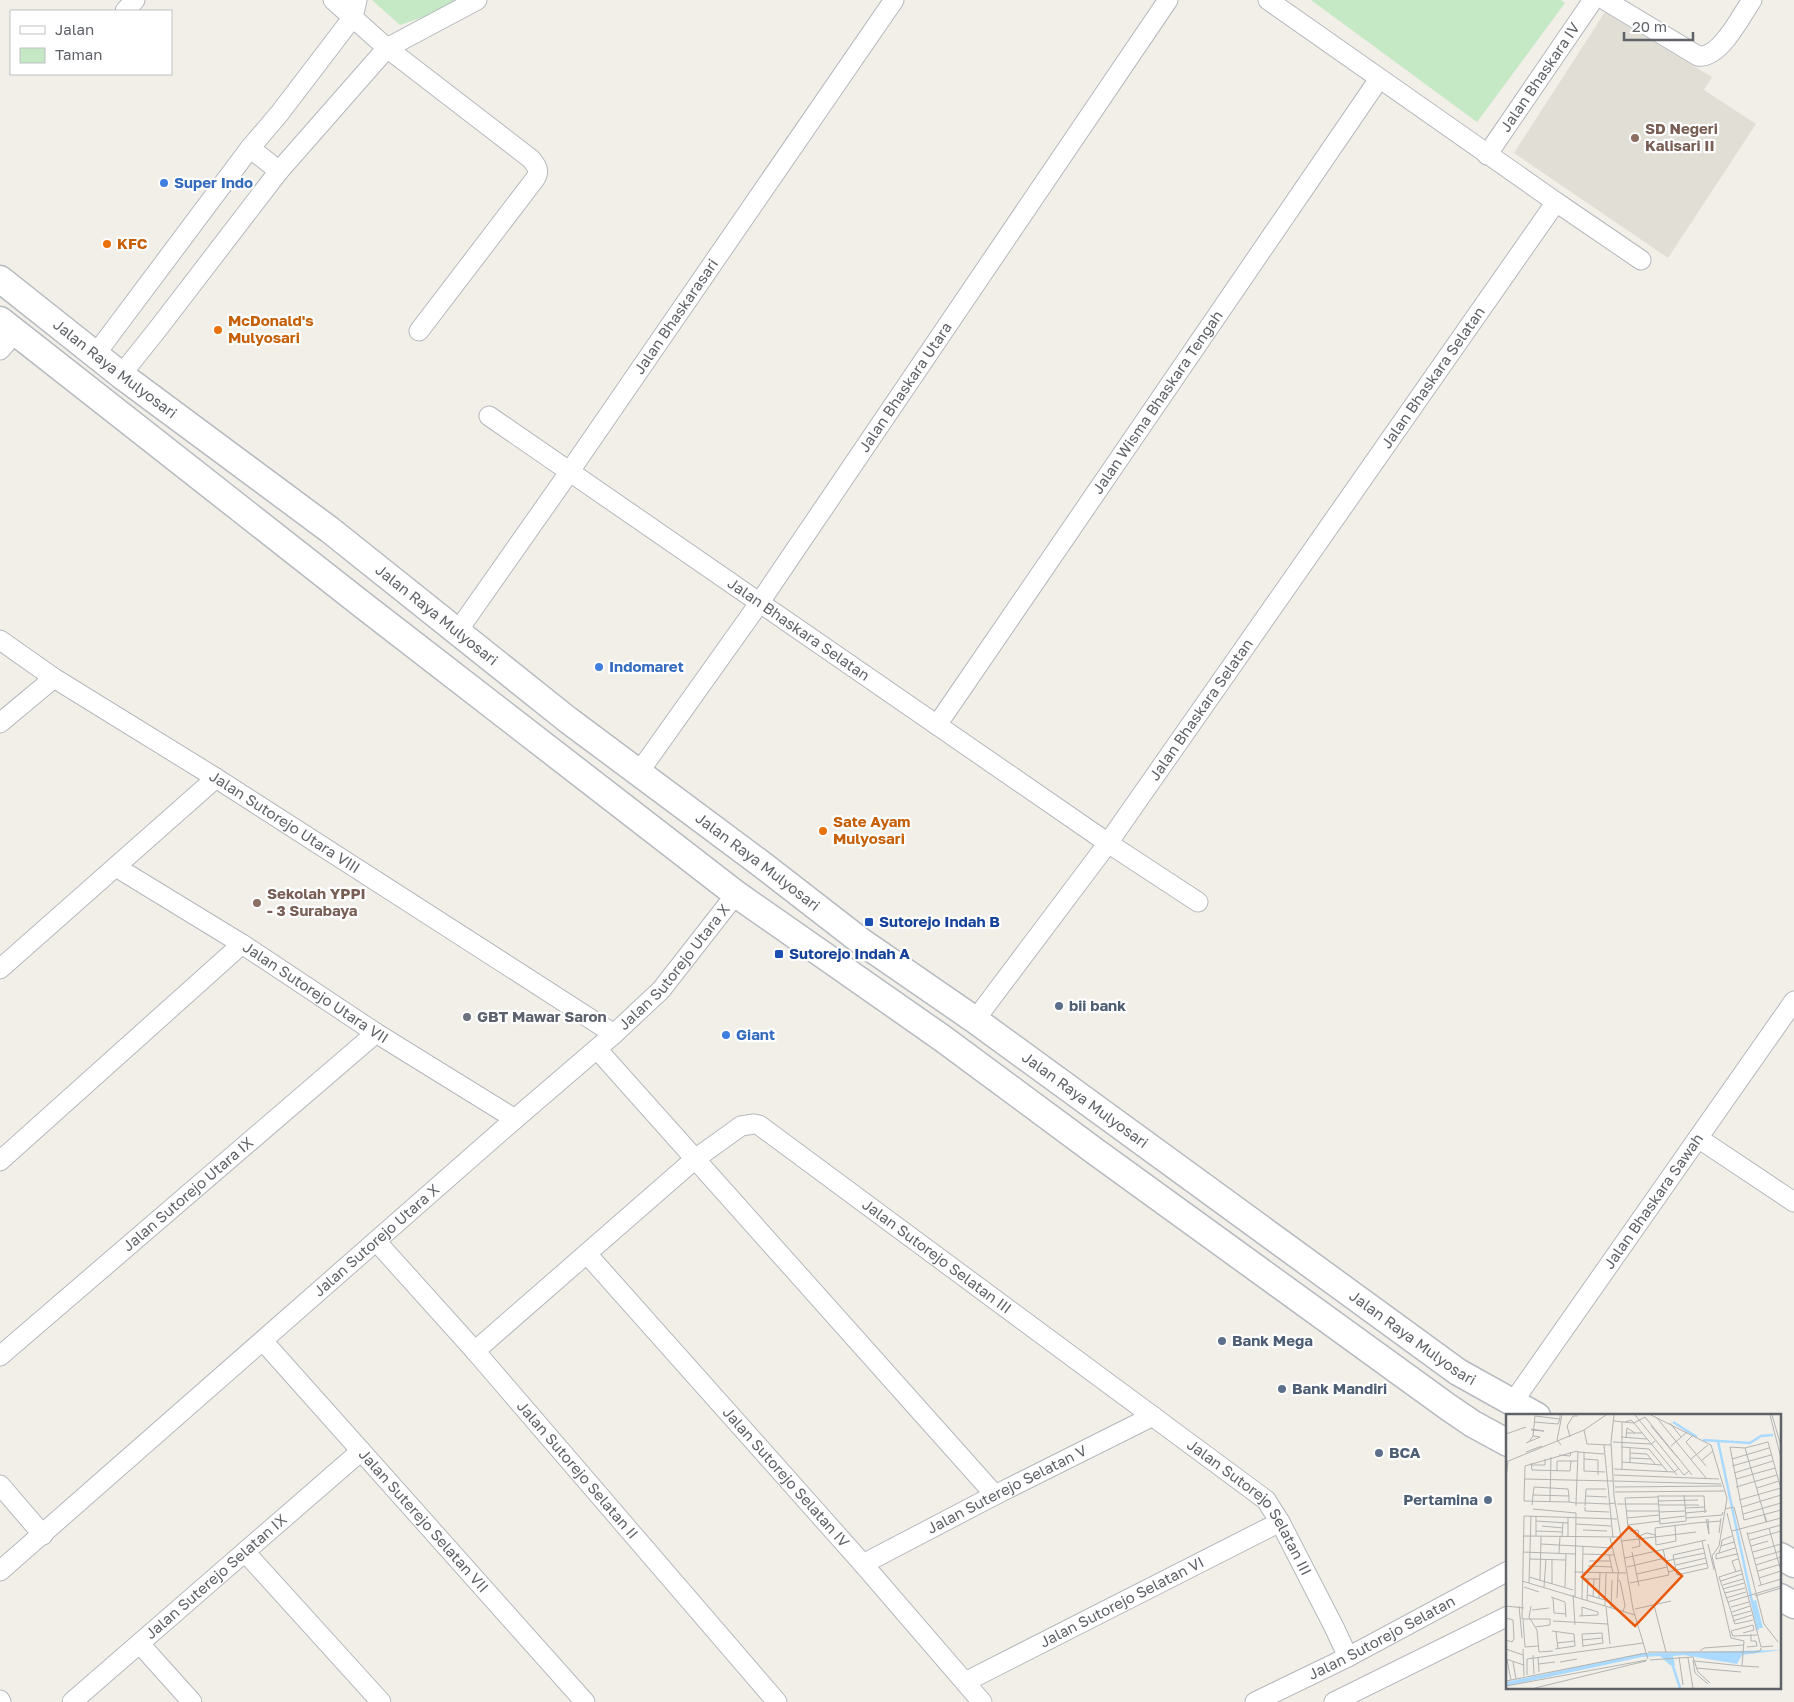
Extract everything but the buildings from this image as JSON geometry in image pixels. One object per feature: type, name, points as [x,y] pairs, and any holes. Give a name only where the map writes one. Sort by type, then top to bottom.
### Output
[{"type":"main road","name":"Jalan Raya Mulyosari","points":[[0,279],[121,376],[330,530],[568,720],[862,942],[975,1020],[1458,1372],[1534,1414]]},
{"type":"main road","name":"Jalan Raya Mulyosari","points":[[5,334],[364,606],[736,894],[942,1038],[1096,1152],[1473,1424],[1506,1442]]},
{"type":"main road","points":[[549,748],[568,720]]},
{"type":"main road","points":[[1052,1119],[1072,1091]]},
{"type":"main road","points":[[1096,1152],[1114,1123]]},
{"type":"main road","points":[[1782,1557],[1794,1564]]},
{"type":"main road","points":[[1782,1598],[1794,1605]]},
{"type":"street","points":[[126,10],[135,0]]},
{"type":"street","points":[[333,0],[355,8],[386,48],[531,159],[539,171],[535,179],[419,331]]},
{"type":"street","points":[[121,376],[279,171],[386,48],[477,0]]},
{"type":"street","name":"Jalan Bhaskarasari","points":[[457,632],[570,472],[894,0]]},
{"type":"street","name":"Jalan Bhaskara Utara","points":[[639,772],[760,602],[1168,0]]},
{"type":"street","points":[[1269,0],[1487,155],[1640,260]]},
{"type":"street","name":"Jalan Bhaskara IV","points":[[1487,155],[1592,0]]},
{"type":"street","points":[[1605,0],[1698,56],[1708,55],[1720,46],[1752,0]]},
{"type":"street","points":[[95,355],[250,148],[279,114],[355,8]]},
{"type":"street","name":"Jalan Wisma Bhaskara Tengah","points":[[937,725],[1379,79]]},
{"type":"street","points":[[250,148],[279,171]]},
{"type":"street","name":"Jalan Bhaskara Selatan","points":[[975,1020],[1108,843],[1556,202]]},
{"type":"street","name":"Jalan Bhaskara Selatan","points":[[490,416],[1108,843],[1198,902]]},
{"type":"street","name":"Jalan Sutorejo Utara VIII","points":[[0,640],[54,678],[216,778],[614,1034]]},
{"type":"street","points":[[0,723],[54,678]]},
{"type":"street","points":[[0,969],[216,778]]},
{"type":"street","name":"Jalan Sutorejo Utara VII","points":[[116,867],[242,944],[376,1033],[515,1119]]},
{"type":"street","name":"Jalan Sutorejo Utara X","points":[[0,1571],[614,1034],[660,990],[736,894]]},
{"type":"street","points":[[0,1161],[242,944]]},
{"type":"street","name":"Jalan Bhaskara Sawah","points":[[1514,1402],[1794,1001]]},
{"type":"street","name":"Jalan Sutorejo Utara IX","points":[[0,1356],[376,1033]]},
{"type":"street","points":[[597,1049],[996,1495]]},
{"type":"street","name":"Jalan Sutorejo Selatan III","points":[[475,1352],[695,1159],[741,1126],[759,1125],[1266,1500],[1280,1522],[1348,1657]]},
{"type":"street","points":[[1698,1138],[1794,1202]]},
{"type":"street","name":"Jalan Sutorejo Selatan II","points":[[376,1242],[475,1352],[776,1702]]},
{"type":"street","name":"Jalan Sutorejo Selatan IV","points":[[587,1254],[863,1564],[982,1702]]},
{"type":"street","name":"Jalan Suterejo Selatan VII","points":[[263,1341],[585,1702]]},
{"type":"street","name":"Jalan Suterejo Selatan V","points":[[863,1564],[1153,1416]]},
{"type":"street","name":"Jalan Suterejo Selatan IX","points":[[72,1702],[361,1451]]},
{"type":"street","points":[[0,1485],[42,1534]]},
{"type":"street","name":"Jalan Sutorejo Selatan VI","points":[[965,1682],[1280,1522]]},
{"type":"street","points":[[246,1552],[381,1702]]},
{"type":"street","name":"Jalan Sutorejo Selatan","points":[[1255,1702],[1348,1657],[1506,1572]]},
{"type":"street","points":[[1334,1702],[1506,1617]]},
{"type":"street","points":[[140,1644],[192,1702]]},
{"type":"shaded area","name":"SD Negeri Kalisari II","points":[[1605,12],[1712,77],[1704,90],[1756,124],[1668,258],[1514,153]]},
{"type":"green space","points":[[372,0],[459,0],[429,15],[400,25]]},
{"type":"green space","points":[[1311,0],[1561,0],[1565,3],[1477,122]]},
{"type":"place","name":"SD Negeri Kalisari II","points":[[1635,138]]},
{"type":"place","name":"Super Indo","points":[[164,183]]},
{"type":"place","name":"KFC","points":[[107,244]]},
{"type":"place","name":"McDonald's Mulyosari","points":[[218,330]]},
{"type":"place","name":"Indomaret","points":[[599,667]]},
{"type":"place","name":"Sate Ayam Mulyosari","points":[[823,831]]},
{"type":"place","name":"Sekolah YPPI - 3 Surabaya","points":[[257,903]]},
{"type":"place","name":"Sutorejo Indah B","points":[[869,922]]},
{"type":"place","name":"Sutorejo Indah A","points":[[779,954]]},
{"type":"place","name":"bii bank","points":[[1059,1006]]},
{"type":"place","name":"GBT Mawar Saron","points":[[467,1017]]},
{"type":"place","name":"Giant","points":[[726,1035]]},
{"type":"place","name":"Bank Mega","points":[[1222,1341]]},
{"type":"place","name":"Bank Mandiri","points":[[1282,1389]]},
{"type":"place","name":"BCA","points":[[1379,1453]]},
{"type":"place","name":"Pertamina","points":[[1488,1500]]}]
